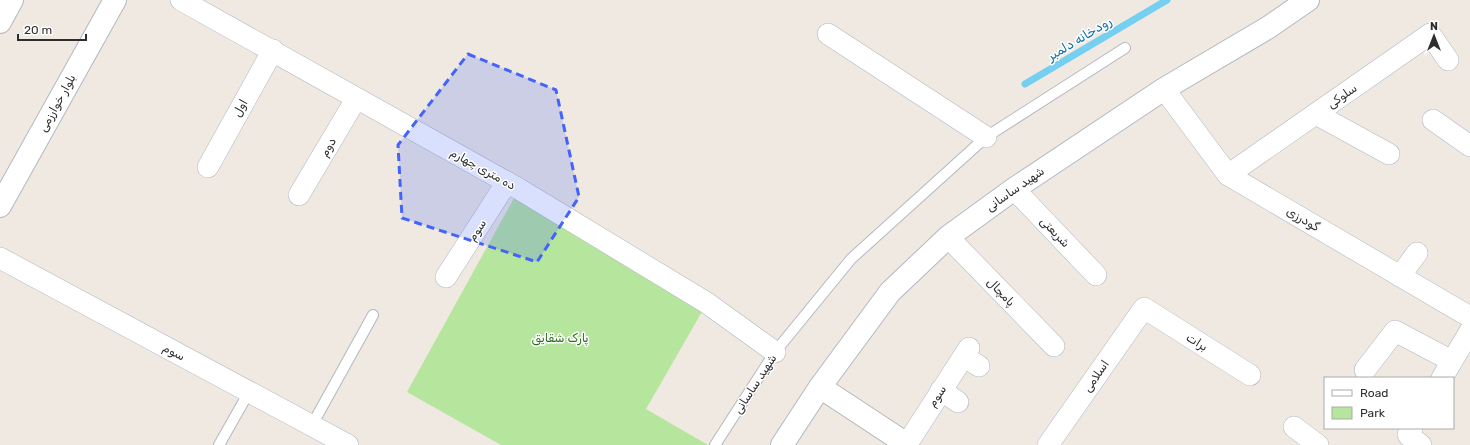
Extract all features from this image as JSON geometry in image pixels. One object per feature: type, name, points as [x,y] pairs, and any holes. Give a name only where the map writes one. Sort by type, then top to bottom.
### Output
[{"type":"street","points":[[0,22],[12,0]]},
{"type":"street","name":"بلوار خوارزمی","points":[[0,206],[115,0]]},
{"type":"street","name":"ده متری چهارم","points":[[181,0],[273,50],[356,99],[508,182],[707,303],[775,352]]},
{"type":"street","name":"شهید ساسانی","points":[[782,445],[820,387],[890,292],[948,237],[1014,189],[1164,89],[1269,28],[1308,0]]},
{"type":"street","points":[[828,34],[986,137]]},
{"type":"street","name":"سلوکی","points":[[1228,175],[1430,34],[1448,60]]},
{"type":"street","name":"اول","points":[[208,167],[273,50]]},
{"type":"street","name":"گودرزی","points":[[1164,89],[1228,175],[1470,317]]},
{"type":"street","name":"دوم","points":[[299,195],[356,99]]},
{"type":"street","points":[[1316,114],[1389,154]]},
{"type":"street","points":[[1433,120],[1470,146]]},
{"type":"street","name":"سوم","points":[[446,277],[508,182]]},
{"type":"street","name":"شریعتی","points":[[1014,189],[1096,275]]},
{"type":"street","name":"پامچال","points":[[948,237],[1054,346]]},
{"type":"street","points":[[1400,276],[1417,253]]},
{"type":"street","name":"سوم","points":[[0,258],[312,425],[338,442]]},
{"type":"street","name":"برات","points":[[1144,308],[1250,375]]},
{"type":"street","name":"اسلامی","points":[[1048,445],[1144,308]]},
{"type":"street","points":[[1365,370],[1395,331],[1447,370],[1470,331]]},
{"type":"street","name":"سوم","points":[[907,445],[941,390],[971,357]]},
{"type":"street","points":[[820,387],[907,445]]},
{"type":"street","points":[[941,390],[958,402]]},
{"type":"street","points":[[1294,427],[1318,445]]},
{"type":"lane","name":"شهید ساسانی","points":[[715,445],[775,352],[851,260],[986,137],[1125,48]]},
{"type":"lane","points":[[312,425],[374,315]]},
{"type":"lane","points":[[219,445],[249,392]]},
{"type":"highlighted area","points":[[468,54],[556,90],[579,197],[537,262],[402,218],[398,145]]},
{"type":"green space","name":"پارک شقایق","points":[[519,189],[707,303],[646,409],[708,445],[501,445],[407,392]]},
{"type":"waterway","name":"رودخانه دلمبر","points":[[1025,84],[1167,0]]}]
